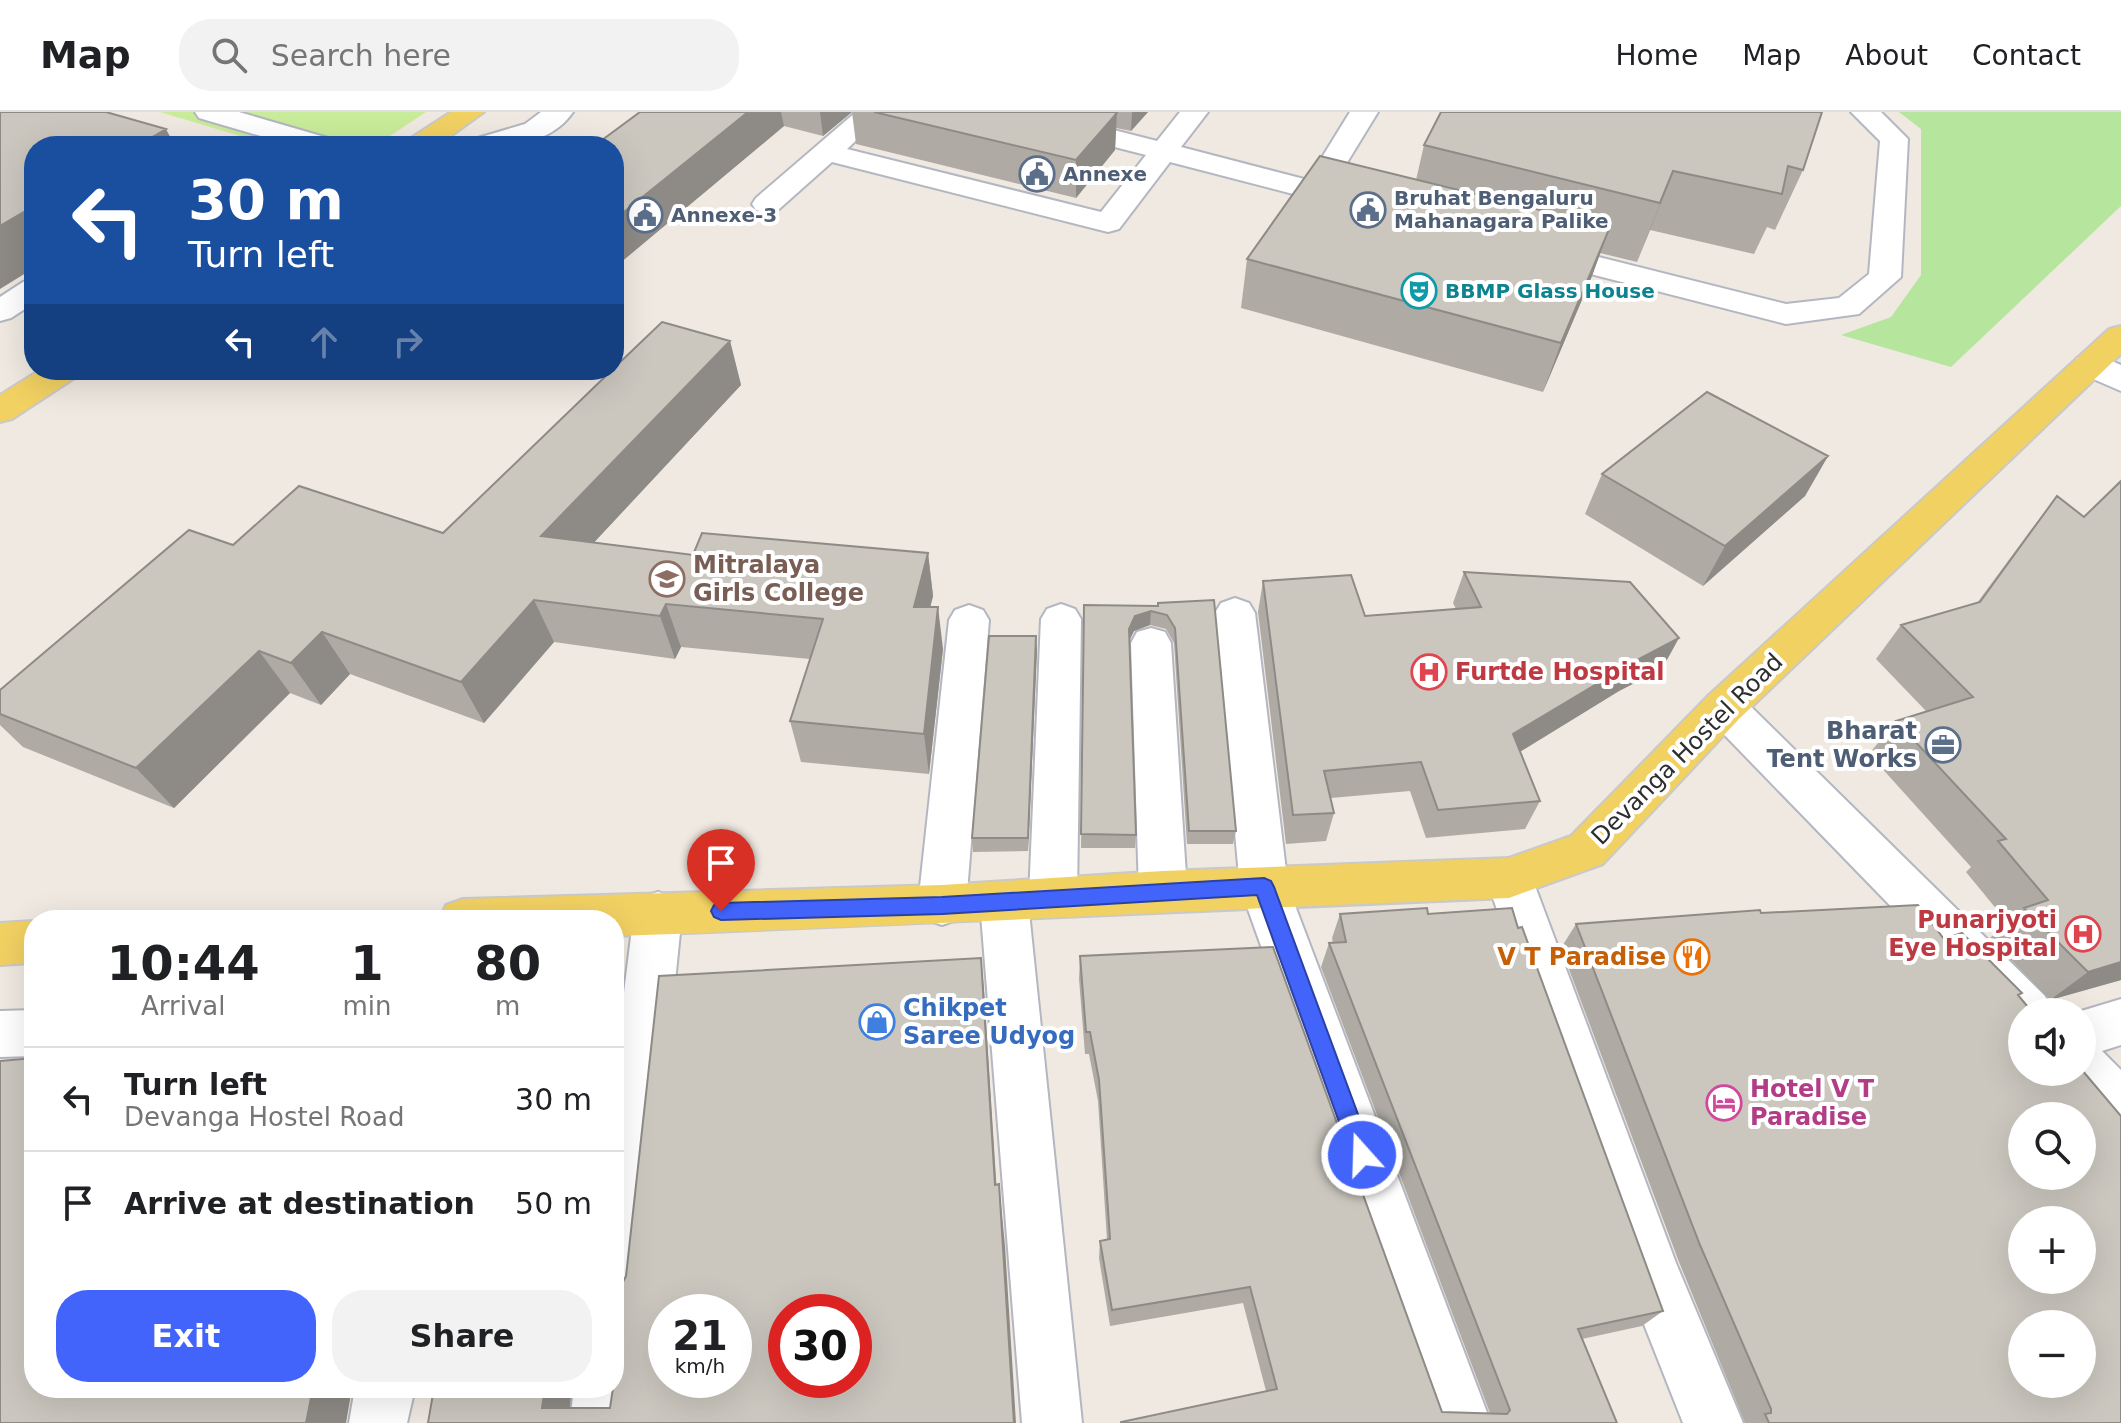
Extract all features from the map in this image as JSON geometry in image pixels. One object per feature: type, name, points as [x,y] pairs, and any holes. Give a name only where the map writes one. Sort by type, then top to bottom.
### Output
[{"type":"main road","points":[[433,136],[470,112]]},
{"type":"main road","name":"Devanga Hostel Road","points":[[624,914],[942,905],[1163,891],[1509,878],[1587,850],[1724,707],[2105,373],[2121,336]]},
{"type":"main road","points":[[0,411],[48,380]]},
{"type":"main road","points":[[0,944],[24,943]]},
{"type":"street","points":[[209,112],[291,136]]},
{"type":"street","points":[[515,136],[535,130],[559,112]]},
{"type":"street","points":[[767,204],[872,112]]},
{"type":"street","points":[[1011,112],[1347,199]]},
{"type":"street","points":[[827,152],[1108,223],[1194,112]]},
{"type":"street","points":[[1316,191],[1364,112]]},
{"type":"street","points":[[1514,244],[1786,314],[1848,307],[1885,277],[1894,139],[1865,112]]},
{"type":"street","points":[[0,311],[24,295]]},
{"type":"street","points":[[1235,613],[1264,887],[1461,1423]]},
{"type":"street","points":[[1052,1423],[1029,899],[1061,619]]},
{"type":"street","points":[[942,905],[969,620]]},
{"type":"street","points":[[1151,643],[1163,891]]},
{"type":"street","points":[[1724,707],[2013,998]]},
{"type":"street","points":[[1509,878],[1649,1266],[1713,1423]]},
{"type":"street","points":[[624,1210],[658,913]]},
{"type":"street","points":[[2096,1030],[2121,1022]]},
{"type":"street","points":[[0,1034],[24,1033]]},
{"type":"street","points":[[2096,1081],[2121,1106]]},
{"type":"street","points":[[600,1423],[603,1398]]},
{"type":"green space","points":[[160,112],[426,112],[390,136],[240,136]]},
{"type":"green space","points":[[1899,112],[2121,112],[2121,206],[1951,367],[1841,335],[1891,317],[1921,275],[1921,129]]},
{"type":"building","points":[[0,112],[106,112],[166,129],[154,136],[24,136],[24,212],[0,226]]},
{"type":"building","points":[[640,112],[748,112],[624,212],[624,136],[608,136]]},
{"type":"building","points":[[874,112],[1114,112],[1117,113],[1076,160]]},
{"type":"building","points":[[1441,112],[1822,112],[1803,170],[1788,166],[1782,194],[1673,171],[1660,203],[1424,145]]},
{"type":"building","points":[[1320,156],[1610,227],[1561,343],[1247,259]]},
{"type":"building","points":[[662,322],[730,341],[541,536],[693,555],[702,533],[928,553],[914,607],[938,607],[924,734],[790,721],[823,619],[666,604],[660,616],[534,600],[461,682],[322,632],[291,663],[259,651],[136,768],[0,714],[0,690],[189,530],[233,545],[299,486],[443,533],[602,380],[624,380],[624,358]]},
{"type":"building","points":[[1707,392],[1828,456],[1725,546],[1602,474]]},
{"type":"building","points":[[2121,481],[2121,962],[2088,972],[2024,908],[2048,900],[1998,841],[2006,839],[1896,721],[1973,697],[1901,625],[1980,602],[2057,496],[2084,517]]},
{"type":"building","points":[[1464,572],[1630,582],[1679,638],[1513,734],[1540,801],[1438,810],[1421,762],[1324,771],[1334,813],[1293,815],[1263,581],[1351,575],[1365,616],[1481,607]]},
{"type":"building","points":[[1214,600],[1236,831],[1189,831],[1175,628],[1167,615],[1151,611],[1135,616],[1129,629],[1136,835],[1081,834],[1084,605],[1158,606],[1158,603]]},
{"type":"building","points":[[989,636],[1036,636],[1028,838],[972,838]]},
{"type":"building","points":[[1918,905],[1944,939],[1962,933],[2022,993],[2018,995],[2020,998],[2008,998],[2008,1086],[2096,1086],[2121,1116],[2121,1423],[1769,1423],[1765,1414],[1771,1413],[1771,1409],[1700,1245],[1576,924],[1760,910],[1761,913]]},
{"type":"building","points":[[1427,908],[1428,914],[1512,908],[1518,928],[1522,927],[1663,1311],[1578,1329],[1617,1423],[1121,1423],[1277,1389],[1250,1287],[1112,1310],[1100,1241],[1110,1239],[1099,1080],[1090,1032],[1086,1032],[1080,956],[1273,947],[1442,1412],[1507,1414],[1510,1410],[1329,943],[1346,942],[1340,914]]},
{"type":"building","points":[[981,958],[1014,1423],[428,1423],[432,1398],[544,1398],[542,1408],[610,1408],[612,1398],[624,1398],[624,1280],[659,976]]},
{"type":"building","points":[[24,1059],[24,1398],[311,1398],[306,1423],[0,1423],[0,1061]]},
{"type":"place","name":"Annexe","points":[[1037,174]]},
{"type":"place","name":"Bruhat Bengaluru Mahanagara Palike","points":[[1368,210]]},
{"type":"place","name":"Annexe-3","points":[[645,215]]},
{"type":"place","name":"BBMP Glass House","points":[[1419,291]]},
{"type":"place","name":"Mitralaya Girls College","points":[[667,579]]},
{"type":"place","name":"Furtde Hospital","points":[[1429,672]]},
{"type":"place","name":"Bharat Tent Works","points":[[1943,745]]},
{"type":"place","name":"Punarjyoti Eye Hospital","points":[[2083,934]]},
{"type":"place","name":"V T Paradise","points":[[1692,957]]},
{"type":"place","name":"Chikpet Saree Udyog","points":[[877,1022]]},
{"type":"place","name":"Hotel V T Paradise","points":[[1724,1103]]},
{"type":"route","points":[[721,911],[942,905],[1264,887],[1362,1155]]}]
